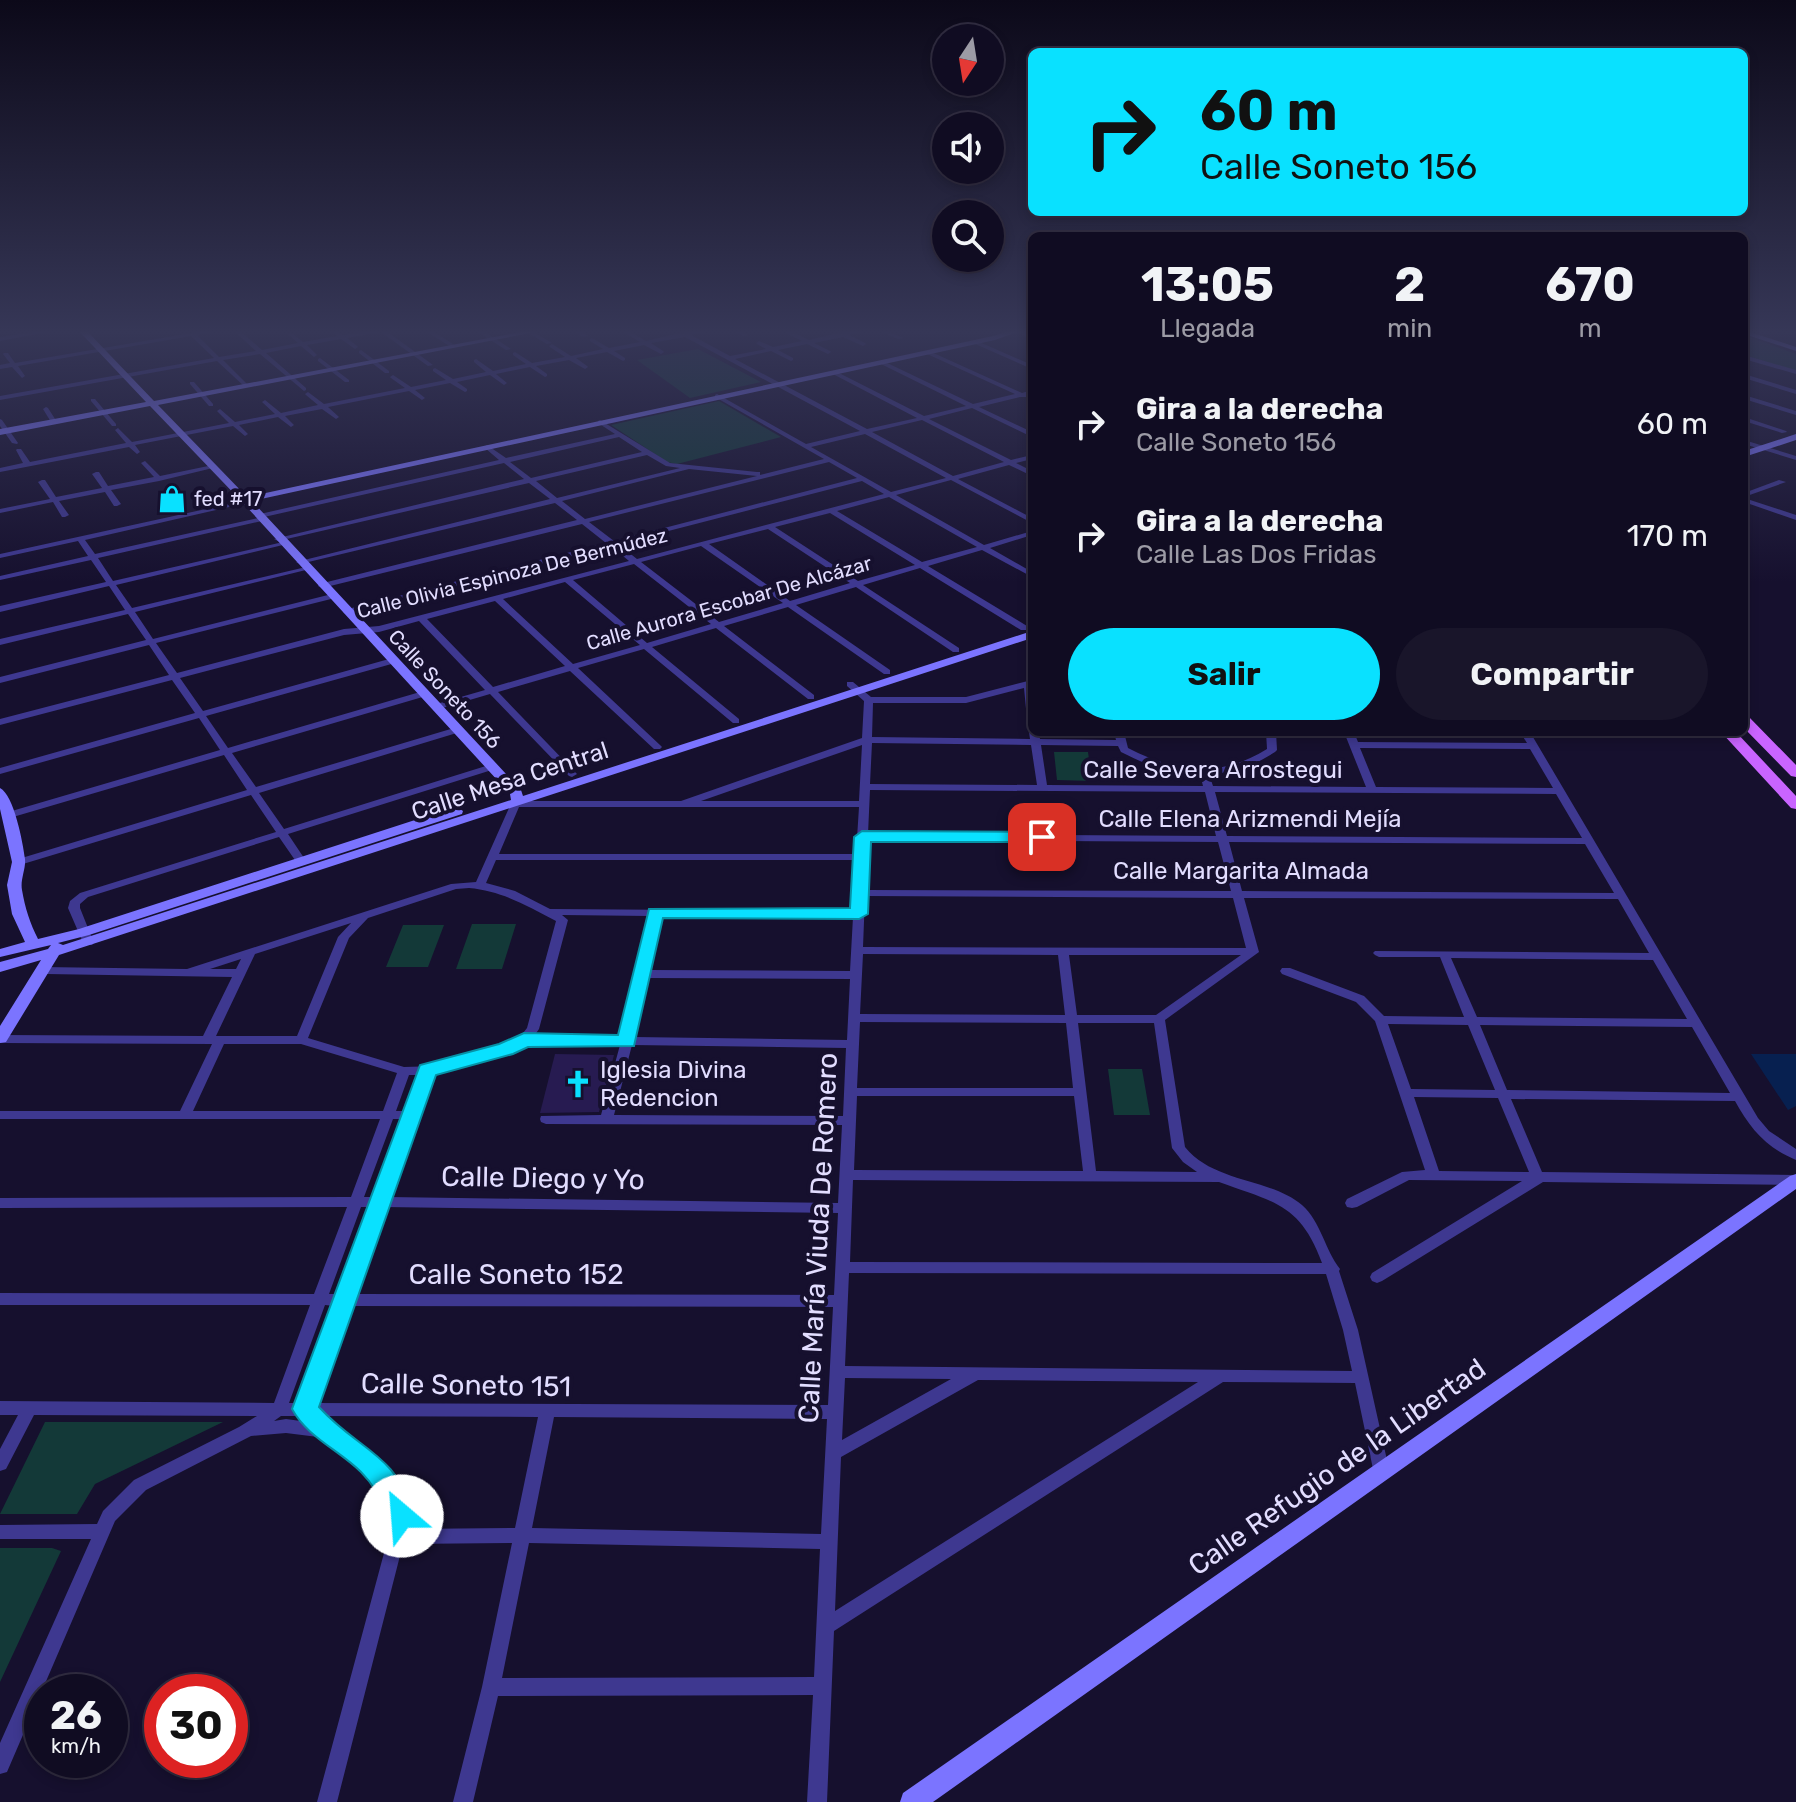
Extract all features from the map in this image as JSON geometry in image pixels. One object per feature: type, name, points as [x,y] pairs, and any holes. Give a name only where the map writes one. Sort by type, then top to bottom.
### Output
[{"type":"main road","points":[[1748,724],[1796,773]]},
{"type":"main road","points":[[1732,736],[1796,805]]},
{"type":"street","points":[[49,414],[54,422]]},
{"type":"street","points":[[3,431],[94,414]]},
{"type":"street","points":[[106,414],[137,452]]},
{"type":"street","name":"Calle Soneto 156","points":[[162,414],[492,767],[516,799]]},
{"type":"street","points":[[223,414],[245,434]]},
{"type":"street","points":[[0,470],[283,414]]},
{"type":"street","points":[[333,414],[336,417]]},
{"type":"street","points":[[0,556],[636,414]]},
{"type":"street","points":[[749,414],[1028,573]]},
{"type":"street","points":[[835,414],[1028,519]]},
{"type":"street","points":[[914,414],[1028,472]]},
{"type":"street","points":[[806,446],[944,414]]},
{"type":"street","points":[[989,414],[1028,433]]},
{"type":"street","points":[[279,415],[291,425]]},
{"type":"street","points":[[1748,420],[1784,432]]},
{"type":"street","points":[[0,421],[3,431],[28,465]]},
{"type":"street","points":[[600,422],[668,465],[770,475]]},
{"type":"street","points":[[1748,443],[1796,428]]},
{"type":"street","points":[[0,578],[620,435]]},
{"type":"street","points":[[1748,453],[1796,437]]},
{"type":"street","points":[[1748,444],[1796,458]]},
{"type":"street","points":[[487,447],[811,697]]},
{"type":"street","points":[[0,609],[646,453]]},
{"type":"street","points":[[80,454],[90,466]]},
{"type":"street","name":"Calle Olivia Espinoza De Bermúdez","points":[[0,722],[362,629],[379,629],[1028,458]]},
{"type":"street","points":[[322,586],[830,460]]},
{"type":"street","points":[[145,463],[159,479]]},
{"type":"street","points":[[0,511],[213,467]]},
{"type":"street","points":[[0,642],[686,469]]},
{"type":"street","points":[[96,474],[117,504]]},
{"type":"street","points":[[1771,478],[1796,486]]},
{"type":"street","points":[[347,612],[863,479]]},
{"type":"street","points":[[42,482],[65,515]]},
{"type":"street","points":[[1748,495],[1782,482]]},
{"type":"street","points":[[1748,499],[1796,518]]},
{"type":"street","points":[[831,510],[919,566],[1028,628]]},
{"type":"street","points":[[769,526],[956,650]]},
{"type":"street","name":"Calle Aurora Escobar De Alcázar","points":[[436,707],[1028,534]]},
{"type":"street","points":[[80,538],[198,715],[301,861]]},
{"type":"street","points":[[703,544],[887,672]]},
{"type":"street","points":[[566,579],[736,721]]},
{"type":"street","points":[[0,680],[332,596]]},
{"type":"street","points":[[496,597],[657,747]]},
{"type":"street","points":[[420,617],[572,774]]},
{"type":"street","name":"Calle Mesa Central","points":[[86,937],[301,861],[516,799],[572,774],[811,697],[859,691],[887,672],[1028,629]]},
{"type":"street","name":"Calle Mesa Central","points":[[0,967],[58,945],[859,691],[1028,629]]},
{"type":"street","points":[[0,771],[392,661]]},
{"type":"street","points":[[859,691],[966,700],[1028,684]]},
{"type":"street","name":"Calle María Viuda De Romero","points":[[817,1802],[867,740],[859,691]]},
{"type":"street","points":[[9,815],[423,694]]},
{"type":"street","points":[[19,862],[457,730]]},
{"type":"street","points":[[682,804],[867,740],[1120,738],[1134,756],[1180,770],[1204,773],[1236,769],[1263,757],[1272,750],[1271,736]]},
{"type":"street","points":[[1351,736],[1373,791]]},
{"type":"street","points":[[1528,736],[1739,1097],[1764,1134],[1796,1155]]},
{"type":"street","points":[[1034,737],[1043,789]]},
{"type":"street","points":[[1354,745],[1534,746]]},
{"type":"street","points":[[86,937],[74,908],[74,903],[84,895],[492,767]]},
{"type":"street","points":[[1204,773],[1253,952]]},
{"type":"street","name":"Calle Severa Arrostegui","points":[[865,787],[1560,791]]},
{"type":"street","points":[[0,792],[9,815],[19,862],[14,885],[16,901],[33,944]]},
{"type":"street","points":[[480,884],[516,799],[682,804],[864,804]]},
{"type":"street","name":"Calle Elena Arizmendi Mejía","points":[[862,837],[1589,841]]},
{"type":"street","points":[[494,857],[862,857]]},
{"type":"street","points":[[0,1038],[301,1040],[404,1071],[427,1070],[506,1049],[524,1040],[533,1029],[562,920],[496,887],[480,884],[455,886],[185,973]]},
{"type":"street","name":"Calle Margarita Almada","points":[[860,893],[1237,892],[1621,896]]},
{"type":"street","points":[[548,912],[859,914]]},
{"type":"street","points":[[606,1120],[655,912]]},
{"type":"street","points":[[301,1040],[344,937],[367,914]]},
{"type":"street","name":"Calle Mesa Central","points":[[0,953],[33,944],[58,945]]},
{"type":"street","points":[[0,1038],[46,970],[58,945]]},
{"type":"street","points":[[857,950],[1253,952]]},
{"type":"street","points":[[1063,951],[1090,1175]]},
{"type":"street","points":[[184,1115],[250,952]]},
{"type":"street","points":[[854,1018],[1159,1019],[1253,952]]},
{"type":"street","points":[[1379,953],[1657,957]]},
{"type":"street","points":[[1445,956],[1538,1178]]},
{"type":"street","points":[[46,970],[240,973]]},
{"type":"street","points":[[1286,971],[1360,999],[1381,1020],[1434,1176]]},
{"type":"street","points":[[642,974],[856,975]]},
{"type":"street","points":[[1159,1019],[1181,1152],[1191,1163],[1281,1198],[1296,1208],[1315,1230],[1333,1269],[1381,1469]]},
{"type":"street","points":[[1381,1020],[1696,1023]]},
{"type":"street","points":[[524,1040],[853,1044]]},
{"type":"street","points":[[327,1802],[402,1516],[395,1493],[370,1464],[305,1409],[427,1070]]},
{"type":"street","points":[[0,1765],[99,1531],[109,1516],[140,1485],[245,1432],[279,1409],[404,1071]]},
{"type":"street","points":[[851,1092],[1080,1092]]},
{"type":"street","points":[[1406,1093],[1739,1097]]},
{"type":"street","points":[[0,1115],[411,1115]]},
{"type":"street","points":[[546,1119],[849,1121]]},
{"type":"street","points":[[846,1175],[1226,1177]]},
{"type":"street","points":[[1352,1203],[1407,1175],[1796,1180]]},
{"type":"street","points":[[1377,1277],[1538,1178]]},
{"type":"street","name":"Calle Refugio de la Libertad","points":[[912,1802],[1381,1469],[1796,1180]]},
{"type":"street","name":"Calle Diego y Yo","points":[[0,1203],[380,1202],[845,1208]]},
{"type":"street","points":[[842,1267],[1333,1269]]},
{"type":"street","name":"Calle Soneto 152","points":[[0,1299],[841,1301]]},
{"type":"street","points":[[837,1372],[1360,1377]]},
{"type":"street","points":[[834,1453],[977,1373]]},
{"type":"street","points":[[825,1627],[1220,1375]]},
{"type":"street","name":"Calle Soneto 151","points":[[0,1408],[835,1412]]},
{"type":"street","points":[[0,1464],[30,1408]]},
{"type":"street","points":[[463,1802],[491,1687],[547,1412]]},
{"type":"street","points":[[245,1432],[286,1426],[331,1432]]},
{"type":"street","points":[[0,1532],[99,1531]]},
{"type":"street","points":[[398,1537],[523,1535],[829,1542]]},
{"type":"street","points":[[491,1687],[823,1686]]},
{"type":"green space","points":[[660,414],[742,414],[781,437],[677,464],[667,462],[611,425]]},
{"type":"green space","points":[[1054,752],[1088,752],[1092,781],[1057,780]]},
{"type":"green space","points":[[472,924],[516,924],[502,969],[456,969]]},
{"type":"green space","points":[[403,925],[444,925],[428,967],[386,967]]},
{"type":"green space","points":[[1108,1069],[1142,1069],[1150,1115],[1114,1115]]},
{"type":"green space","points":[[45,1422],[223,1422],[95,1484],[77,1514],[0,1514]]},
{"type":"green space","points":[[0,1548],[52,1548],[61,1551],[0,1682]]},
{"type":"water","points":[[1751,1054],[1796,1054],[1796,1106],[1788,1110]]},
{"type":"building","name":"Iglesia Divina Redencion","points":[[555,1054],[614,1055],[599,1112],[540,1113]]},
{"type":"place","name":"fed #17","points":[[172,499]]},
{"type":"place","name":"Iglesia Divina Redencion","points":[[578,1084]]},
{"type":"route","points":[[402,1516],[395,1493],[370,1464],[305,1409],[427,1070],[437,1070],[506,1049],[524,1040],[627,1041],[655,912],[859,914],[862,837],[1042,837]]}]
